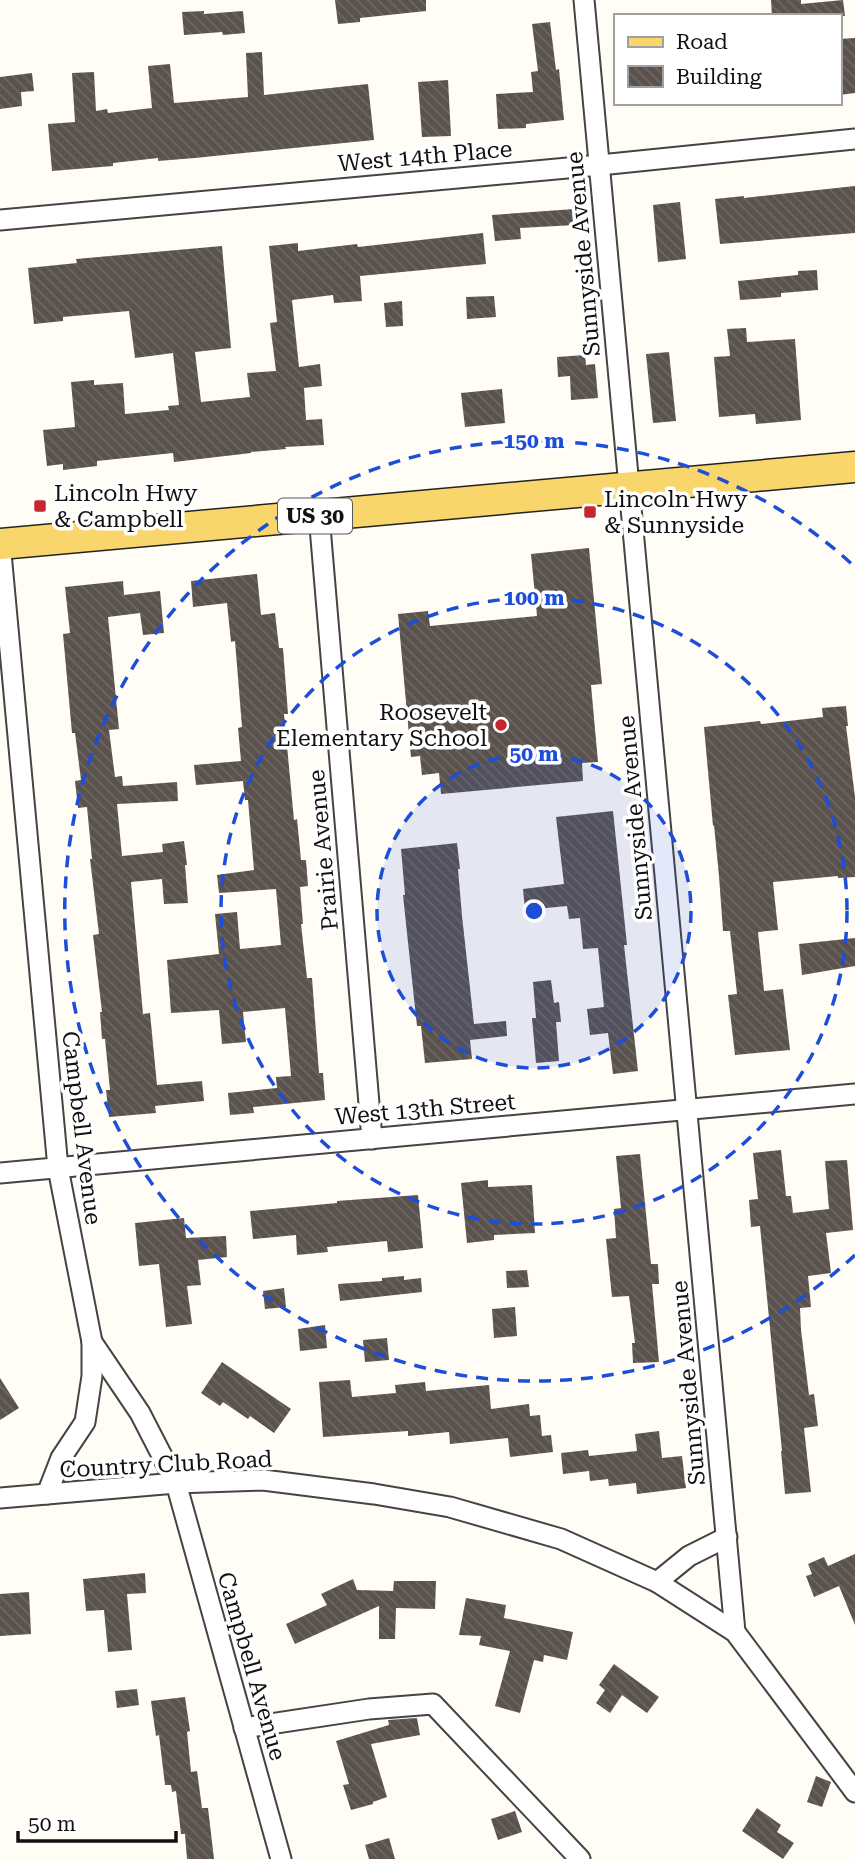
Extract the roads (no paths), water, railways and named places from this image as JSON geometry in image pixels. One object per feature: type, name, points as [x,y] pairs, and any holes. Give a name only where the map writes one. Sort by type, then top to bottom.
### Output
[{"type":"main road","name":"US 30","points":[[0,543],[855,467]]},
{"type":"street","name":"Sunnyside Avenue","points":[[584,0],[735,1632]]},
{"type":"street","name":"West 14th Place","points":[[0,220],[855,139]]},
{"type":"street","name":"Prairie Avenue","points":[[319,515],[372,1139]]},
{"type":"street","name":"Campbell Avenue","points":[[0,543],[58,1168],[92,1342],[92,1377],[85,1422],[61,1458],[47,1494]]},
{"type":"street","name":"West 13th Street","points":[[0,1174],[855,1094]]},
{"type":"street","name":"Campbell Avenue","points":[[92,1342],[140,1413],[176,1483],[281,1859]]},
{"type":"street","name":"Country Club Road","points":[[0,1498],[176,1483],[263,1480],[450,1507],[561,1539],[657,1582],[735,1632],[855,1791]]},
{"type":"street","points":[[657,1582],[689,1556],[727,1537]]},
{"type":"street","points":[[244,1728],[369,1709],[433,1704],[580,1859]]},
{"type":"place","name":"Lincoln Hwy & Campbell","points":[[40,506]]},
{"type":"place","name":"Lincoln Hwy & Sunnyside","points":[[590,512]]},
{"type":"place","name":"Roosevelt Elementary School","points":[[501,725]]}]
